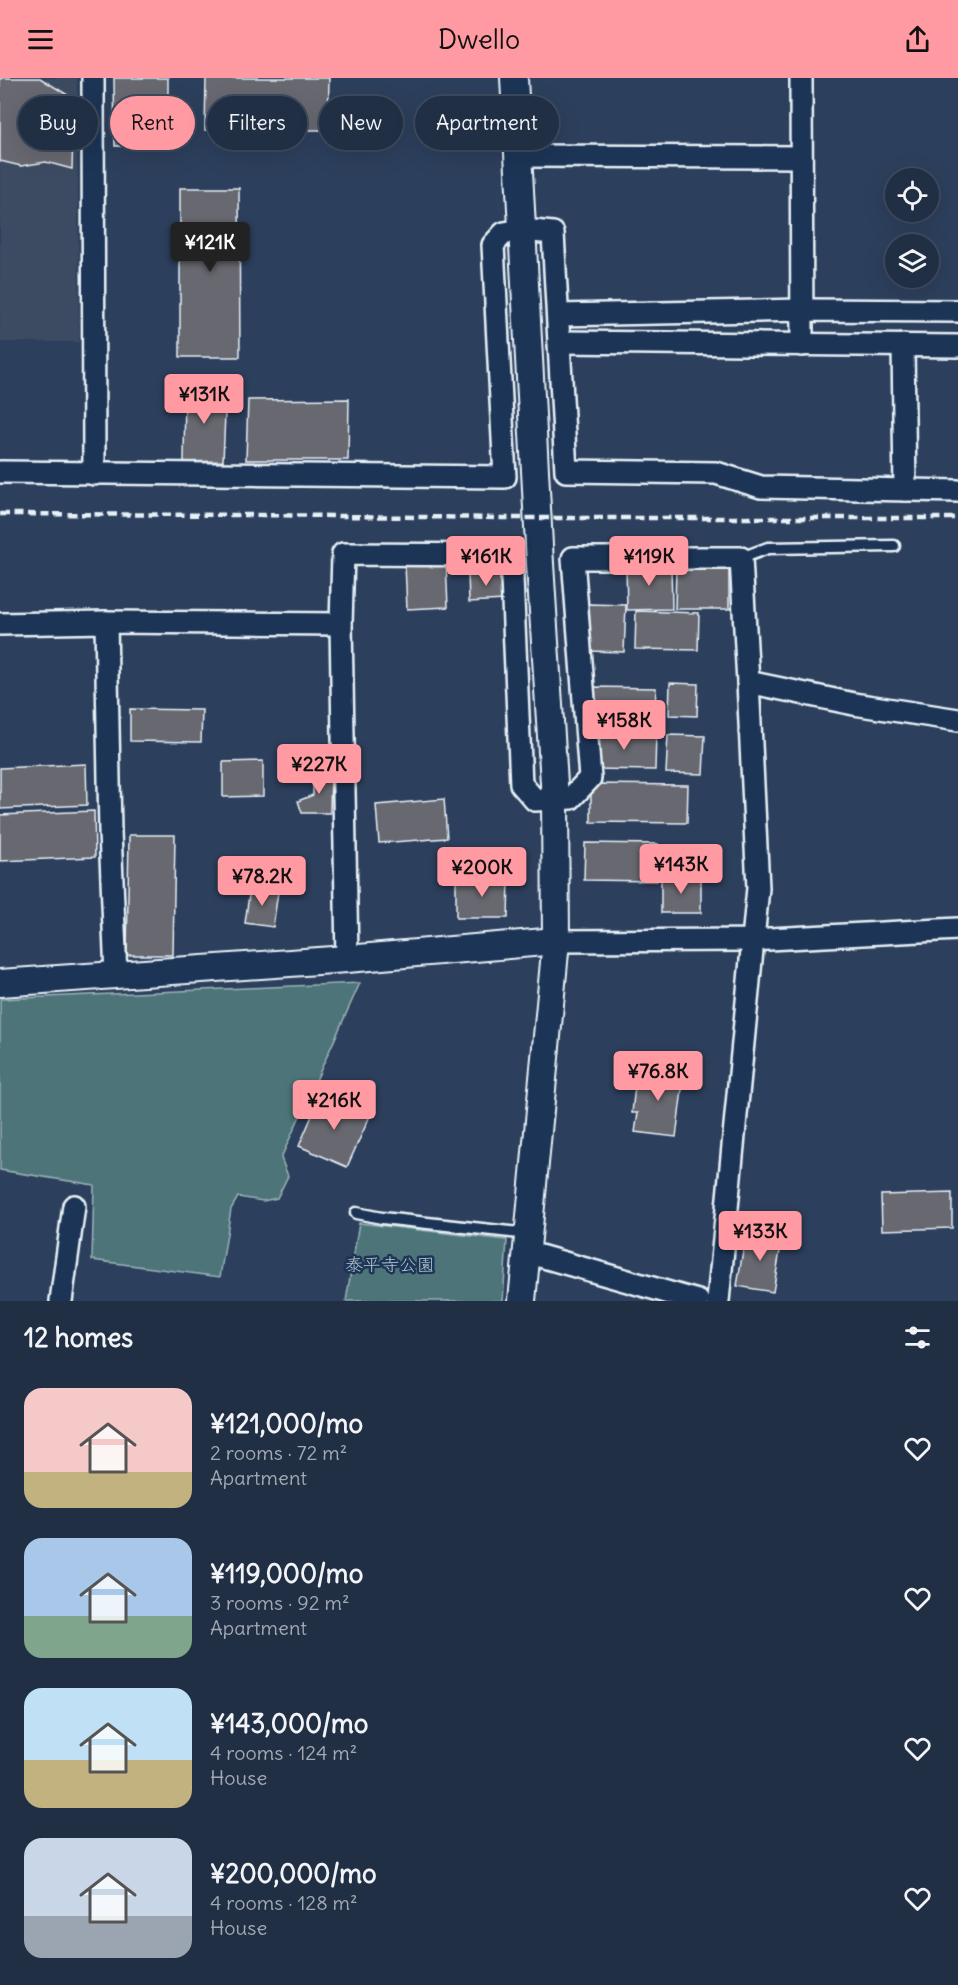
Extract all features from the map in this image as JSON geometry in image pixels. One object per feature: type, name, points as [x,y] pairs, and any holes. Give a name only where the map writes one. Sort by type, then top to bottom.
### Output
[{"type":"street","points":[[93,78],[94,474]]},
{"type":"street","points":[[514,78],[555,799],[556,941],[522,1301]]},
{"type":"street","points":[[801,78],[802,345]]},
{"type":"street","points":[[518,156],[801,157]]},
{"type":"street","points":[[0,472],[505,477],[493,245],[504,233],[523,230],[553,233],[566,471],[716,473],[761,487],[958,491]]},
{"type":"street","points":[[558,315],[803,310],[958,311]]},
{"type":"street","points":[[559,342],[958,346]]},
{"type":"street","points":[[903,345],[905,490]]},
{"type":"street","points":[[347,959],[341,624],[343,554],[511,555],[521,784],[535,800],[571,798],[590,777],[573,558],[741,558],[758,888],[718,1301]]},
{"type":"street","points":[[0,624],[106,622],[341,624]]},
{"type":"street","points":[[106,622],[110,832],[116,976]]},
{"type":"street","points":[[748,682],[854,704],[958,720]]},
{"type":"street","points":[[0,983],[347,959],[556,941],[752,940],[958,929]]},
{"type":"street","points":[[61,1301],[74,1206]]},
{"type":"street","points":[[527,1243],[698,1301]]},
{"type":"lane","points":[[741,558],[768,548],[894,546]]},
{"type":"lane","points":[[356,1212],[527,1243]]},
{"type":"shaded area","points":[[0,78],[77,78],[77,96],[18,96],[18,150],[78,150],[79,342],[0,342]]},
{"type":"green space","points":[[360,983],[281,1158],[288,1176],[277,1198],[263,1201],[238,1197],[231,1209],[220,1277],[92,1260],[94,1185],[0,1170],[0,999]]},
{"type":"green space","name":"泰平寺公園","points":[[359,1223],[507,1240],[503,1301],[346,1301]]},
{"type":"building","points":[[40,78],[69,96],[18,96],[18,150],[73,150],[72,169],[46,162],[21,166],[0,161],[0,79]]},
{"type":"building","points":[[114,78],[168,78],[168,96],[114,96]]},
{"type":"building","points":[[206,78],[329,78],[329,96],[319,96],[319,130],[307,130],[307,96],[207,96],[207,130],[205,130]]},
{"type":"building","points":[[180,188],[239,188],[240,357],[180,357]]},
{"type":"building","points":[[185,388],[226,390],[223,461],[184,462]]},
{"type":"building","points":[[349,399],[348,460],[246,460],[248,400]]},
{"type":"building","points":[[446,562],[448,607],[407,609],[405,564]]},
{"type":"building","points":[[671,564],[672,609],[627,610],[626,566]]},
{"type":"building","points":[[676,565],[729,565],[729,609],[675,609]]},
{"type":"building","points":[[503,572],[504,600],[469,602],[468,573]]},
{"type":"building","points":[[588,604],[626,605],[624,652],[587,651]]},
{"type":"building","points":[[636,611],[699,613],[698,650],[635,649]]},
{"type":"building","points":[[670,683],[698,684],[697,716],[669,715]]},
{"type":"building","points":[[593,687],[656,688],[654,726],[592,724]]},
{"type":"building","points":[[130,709],[202,710],[201,742],[130,741]]},
{"type":"building","points":[[593,732],[656,733],[655,770],[592,769]]},
{"type":"building","points":[[668,735],[705,736],[703,774],[666,773]]},
{"type":"building","points":[[263,761],[263,796],[223,797],[223,762]]},
{"type":"building","points":[[86,764],[87,805],[0,809],[0,768]]},
{"type":"building","points":[[313,771],[331,771],[330,813],[302,813],[298,801],[313,795]]},
{"type":"building","points":[[591,784],[688,785],[687,823],[591,822]]},
{"type":"building","points":[[444,799],[447,838],[379,843],[376,805]]},
{"type":"building","points":[[94,811],[95,857],[0,861],[0,815]]},
{"type":"building","points":[[129,835],[175,835],[173,955],[127,955]]},
{"type":"building","points":[[585,843],[658,844],[657,881],[584,880]]},
{"type":"building","points":[[661,877],[701,878],[701,913],[661,913]]},
{"type":"building","points":[[456,878],[509,879],[508,918],[456,918]]},
{"type":"building","points":[[250,888],[278,892],[273,927],[245,923]]},
{"type":"building","points":[[637,1068],[684,1074],[676,1137],[635,1132],[638,1113],[632,1113]]},
{"type":"building","points":[[321,1095],[370,1116],[347,1167],[299,1146]]},
{"type":"building","points":[[952,1193],[952,1228],[882,1230],[881,1195]]},
{"type":"building","points":[[746,1233],[782,1239],[773,1292],[737,1286]]},
{"type":"railway","points":[[0,514],[503,518],[958,518]]}]
